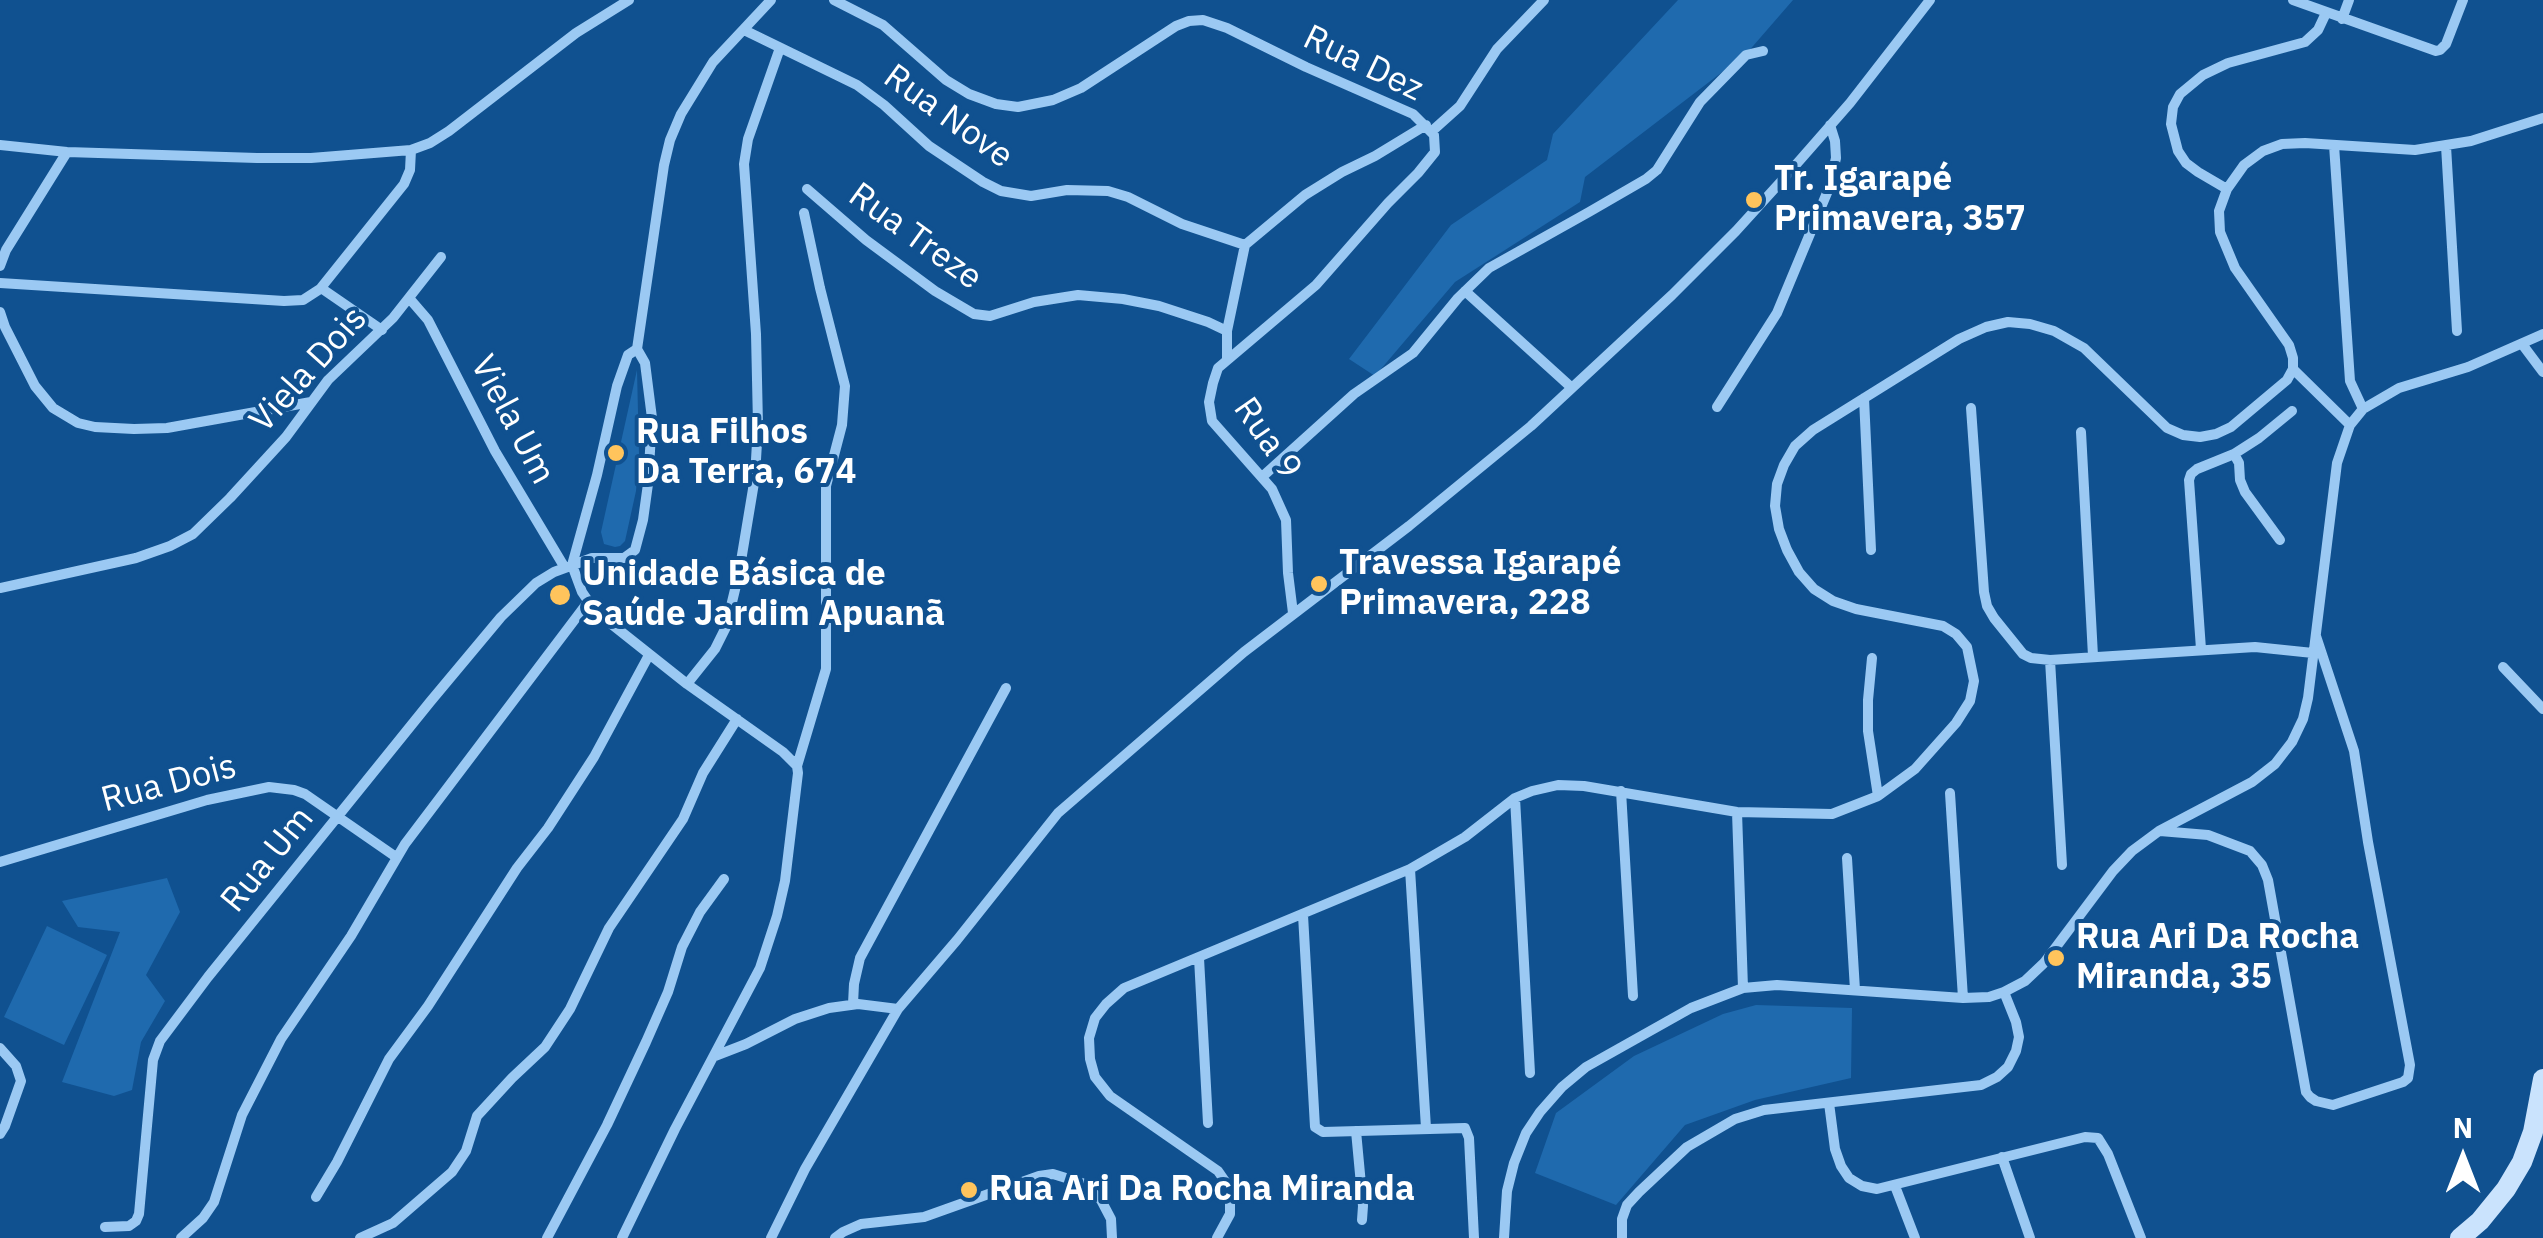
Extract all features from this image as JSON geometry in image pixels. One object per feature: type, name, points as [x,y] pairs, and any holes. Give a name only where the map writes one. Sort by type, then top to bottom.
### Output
[{"type":"street","points":[[0,145],[190,157],[311,158],[411,150],[448,131],[576,33],[629,0]]},
{"type":"street","points":[[568,567],[597,475],[617,386],[628,356],[636,349],[670,140],[713,62],[771,0]]},
{"type":"street","name":"Rua Dez","points":[[834,0],[883,25],[946,80],[980,100],[1005,106],[1033,106],[1081,88],[1176,26],[1202,20],[1413,114],[1429,129],[1436,146],[1431,158],[1334,266],[1268,328],[1228,359]]},
{"type":"street","points":[[1228,359],[1228,330],[1245,246],[1304,194],[1429,129],[1460,106],[1497,50],[1544,0]]},
{"type":"street","points":[[770,1238],[898,1009],[1058,814],[1244,652],[1455,489],[1572,388],[1736,232],[1830,125],[1930,0]]},
{"type":"street","points":[[2293,0],[2436,51],[2446,44],[2463,0]]},
{"type":"street","points":[[2342,19],[2349,0]]},
{"type":"street","points":[[2227,189],[2186,163],[2178,151],[2170,124],[2180,94],[2203,75],[2228,63],[2305,42],[2318,30],[2326,13]]},
{"type":"street","name":"Rua Nove","points":[[744,30],[857,85],[929,146],[1001,191],[1031,196],[1067,190],[1108,191],[1182,224],[1245,246]]},
{"type":"street","points":[[687,684],[715,649],[726,626],[755,477],[756,334],[744,164],[748,139],[780,48]]},
{"type":"street","points":[[1262,477],[1354,394],[1412,354],[1483,274],[1657,170],[1708,93],[1746,55],[1763,51]]},
{"type":"street","points":[[1217,1238],[1230,1214],[1227,1184],[1218,1171],[1110,1096],[1095,1077],[1089,1038],[1095,1018],[1124,988],[1410,869],[1532,791],[1558,785],[1621,791],[1737,812],[1832,814],[1878,796],[1915,770],[1956,723],[1970,701],[1974,680],[1966,647],[1956,634],[1943,626],[1833,601],[1814,589],[1799,572],[1787,550],[1775,506],[1777,484],[1795,446],[1814,430],[1959,339],[2008,322],[2054,331],[2084,348],[2167,428],[2183,435],[2216,434],[2231,427],[2287,380],[2293,369],[2289,345],[2235,268],[2220,232],[2220,211],[2227,189],[2244,165],[2263,151],[2282,144],[2415,150],[2446,146],[2543,118]]},
{"type":"street","points":[[1717,408],[1777,313],[1829,188],[1836,158],[1836,141],[1830,125]]},
{"type":"street","points":[[2334,146],[2350,382],[2363,409]]},
{"type":"street","points":[[2446,146],[2457,331]]},
{"type":"street","points":[[0,284],[303,300],[321,288],[404,184],[410,170],[411,150]]},
{"type":"street","points":[[0,266],[67,152]]},
{"type":"street","name":"Rua Treze","points":[[807,189],[866,240],[974,314],[990,316],[1034,302],[1078,295],[1158,306],[1228,330]]},
{"type":"street","points":[[622,1238],[760,968],[784,882],[797,766],[826,669],[826,486],[842,425],[845,386],[804,213]]},
{"type":"street","name":"Viela Dois","points":[[0,588],[117,563],[187,538],[214,515],[286,437],[337,371],[382,330],[441,258]]},
{"type":"street","points":[[321,288],[382,330]]},
{"type":"street","points":[[1466,291],[1572,388]]},
{"type":"street","name":"Viela Um","points":[[409,298],[428,320],[495,452],[588,602]]},
{"type":"street","points":[[0,312],[35,386],[53,408],[78,423],[167,428],[311,402]]},
{"type":"street","points":[[1504,1238],[1507,1191],[1526,1133],[1562,1087],[1586,1067],[1690,1008],[1744,988],[1778,984],[1963,998],[2004,992],[2025,981],[2044,963],[2132,851],[2160,831],[2252,782],[2275,764],[2292,742],[2308,698],[2337,464],[2350,426],[2363,409],[2399,388],[2468,367],[2543,334]]},
{"type":"street","points":[[2522,344],[2543,372]]},
{"type":"street","points":[[568,567],[592,558],[624,558],[634,550],[648,484],[652,418],[645,363],[636,349]]},
{"type":"street","name":"Rua 9","points":[[1228,359],[1218,368],[1212,384],[1210,416],[1272,489],[1288,528],[1293,613]]},
{"type":"street","points":[[2293,369],[2350,426]]},
{"type":"street","points":[[1864,398],[1872,550]]},
{"type":"street","points":[[1971,408],[1987,606],[2024,654],[2050,660],[2255,647],[2313,652]]},
{"type":"street","points":[[2201,649],[2191,474],[2234,454],[2292,411]]},
{"type":"street","points":[[2081,432],[2093,656]]},
{"type":"street","points":[[2234,454],[2245,492],[2280,540]]},
{"type":"street","name":"Rua Um","points":[[106,1227],[129,1226],[139,1214],[153,1060],[160,1041],[198,989],[501,618],[536,583],[568,567]]},
{"type":"street","points":[[181,1238],[214,1202],[242,1115],[281,1039],[351,936],[396,858],[588,602],[650,655],[797,766]]},
{"type":"street","points":[[2160,831],[2208,835],[2250,851],[2262,865],[2310,1097],[2332,1105],[2408,1078],[2410,1065],[2354,751],[2315,632]]},
{"type":"street","points":[[316,1197],[389,1059],[594,757],[650,655]]},
{"type":"street","points":[[1872,658],[1868,732],[1878,796]]},
{"type":"street","points":[[2050,660],[2062,865]]},
{"type":"street","points":[[2503,667],[2543,709]]},
{"type":"street","points":[[854,1004],[860,958],[1006,688]]},
{"type":"street","points":[[360,1238],[393,1222],[452,1172],[466,1150],[477,1116],[545,1048],[570,1010],[609,928],[683,819],[702,774],[737,719]]},
{"type":"street","name":"Rua Dois","points":[[0,862],[191,804],[268,787],[294,790],[339,816],[396,858]]},
{"type":"street","points":[[1621,791],[1633,996]]},
{"type":"street","points":[[1950,792],[1963,998]]},
{"type":"street","points":[[1516,798],[1530,1073]]},
{"type":"street","points":[[1737,812],[1744,988]]},
{"type":"street","points":[[1847,858],[1855,990]]},
{"type":"street","points":[[1410,869],[1426,1128]]},
{"type":"street","points":[[547,1238],[646,1042],[682,947],[700,912],[724,880]]},
{"type":"street","points":[[1303,914],[1316,1127],[1323,1132],[1462,1127],[1467,1130],[1474,1238]]},
{"type":"street","points":[[1200,958],[1208,1123]]},
{"type":"street","points":[[1622,1238],[1627,1205],[1662,1167],[1708,1133],[1735,1120],[1764,1110],[1981,1085],[1997,1077],[2008,1067],[2019,1037],[2004,992]]},
{"type":"street","points":[[714,1056],[813,1012],[854,1004],[898,1009]]},
{"type":"street","points":[[0,1048],[16,1066],[20,1081],[0,1134]]},
{"type":"street","points":[[2460,1238],[2498,1200],[2522,1162],[2534,1132],[2543,1079]]},
{"type":"street","points":[[1829,1104],[1840,1166],[1849,1178],[1877,1189],[2085,1137],[2098,1138],[2141,1238]]},
{"type":"street","points":[[1356,1131],[1362,1220]]},
{"type":"street","points":[[2002,1157],[2030,1238]]},
{"type":"street","points":[[835,1238],[861,1224],[924,1217],[1052,1174],[1082,1183],[1100,1200],[1111,1219],[1112,1238]]},
{"type":"street","points":[[1895,1186],[1914,1238]]},
{"type":"shaded area","points":[[1678,0],[1793,0],[1747,53],[1585,177],[1580,202],[1455,282],[1375,376],[1349,359],[1451,225],[1547,160],[1553,134]]},
{"type":"shaded area","points":[[637,370],[636,491],[625,541],[615,547],[604,544],[601,532]]},
{"type":"shaded area","points":[[167,878],[180,912],[146,975],[165,1001],[141,1042],[132,1090],[114,1096],[62,1082],[120,932],[78,927],[62,901]]},
{"type":"shaded area","points":[[47,926],[107,955],[64,1045],[4,1017]]},
{"type":"shaded area","points":[[1756,1005],[1852,1008],[1851,1078],[1755,1100],[1685,1125],[1616,1205],[1535,1173],[1556,1113],[1634,1056],[1723,1014]]},
{"type":"place","name":"Tr. Igarapé Primavera, 357","points":[[1754,200]]},
{"type":"place","name":"Rua Filhos Da Terra, 674","points":[[616,453]]},
{"type":"place","name":"Travessa Igarapé Primavera, 228","points":[[1319,584]]},
{"type":"place","name":"Unidade Básica de Saúde Jardim Apuanã","points":[[560,595]]},
{"type":"place","name":"Rua Ari Da Rocha Miranda, 35","points":[[2056,958]]},
{"type":"place","name":"Rua Ari Da Rocha Miranda","points":[[969,1190]]}]
